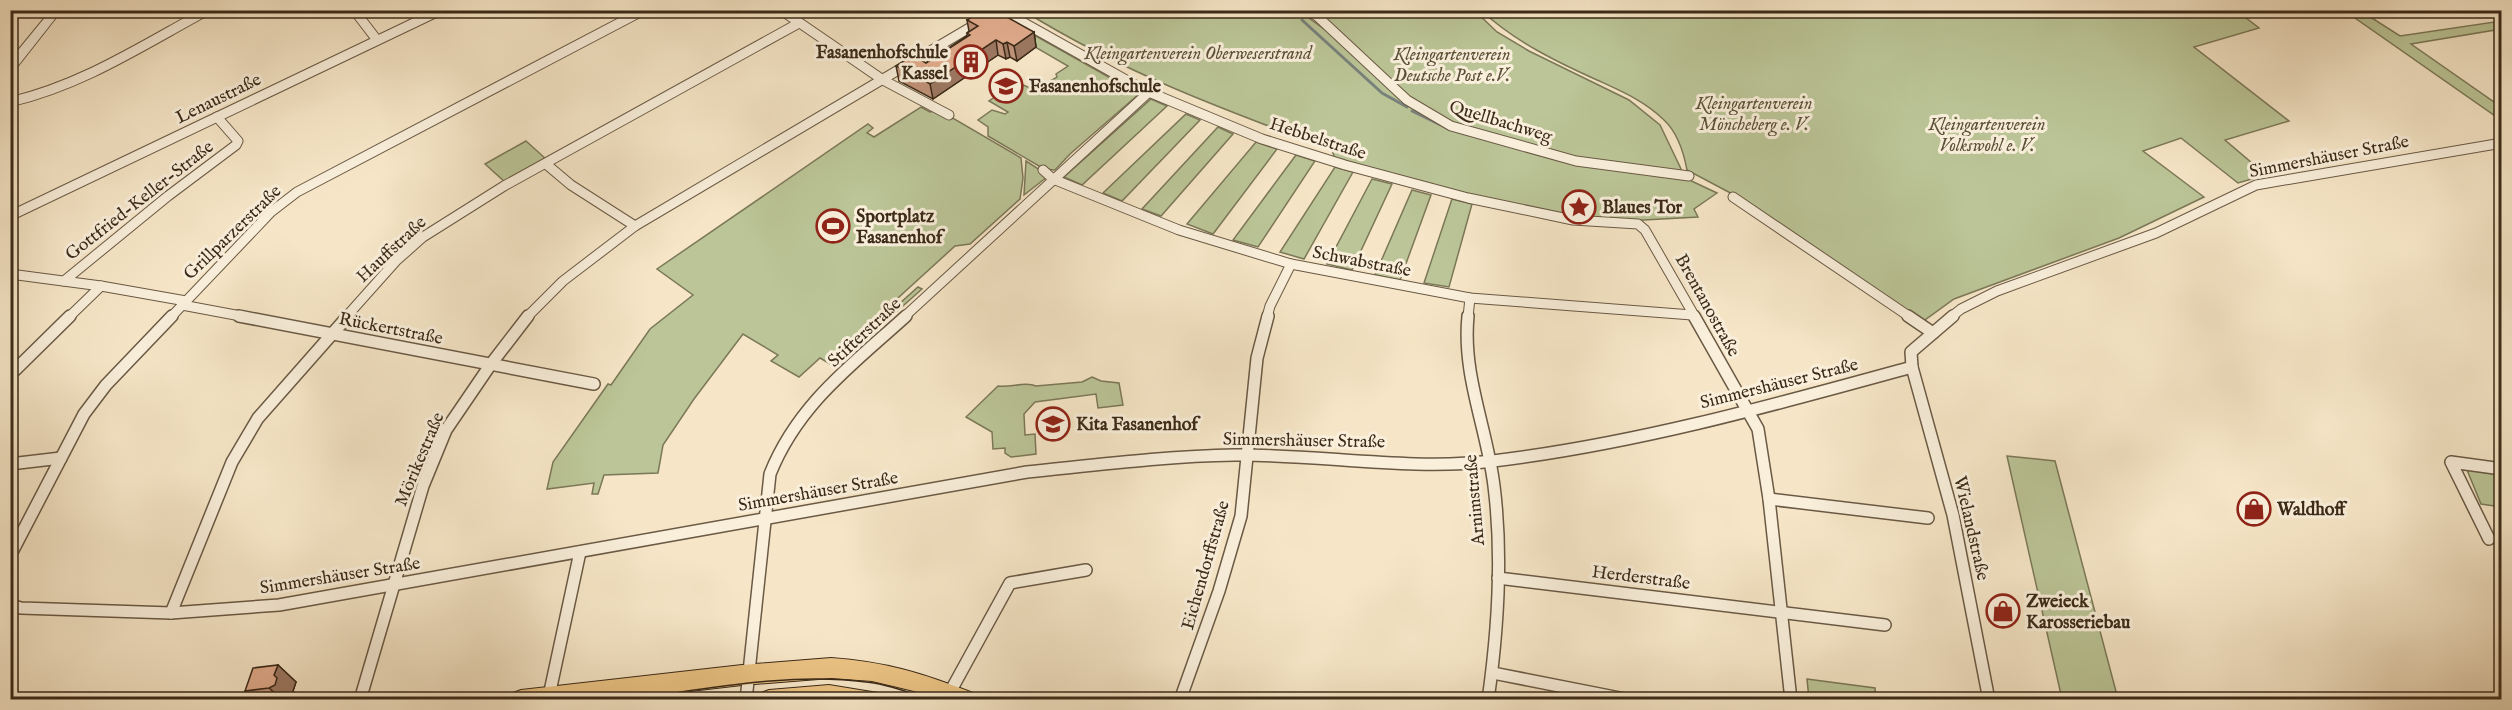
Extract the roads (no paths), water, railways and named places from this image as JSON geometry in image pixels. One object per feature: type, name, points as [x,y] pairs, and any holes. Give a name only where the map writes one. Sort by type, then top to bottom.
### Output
[{"type":"main road","points":[[521,699],[749,674],[831,668],[873,671],[957,697]]},
{"type":"main road","points":[[769,699],[829,695],[870,699]]},
{"type":"street","points":[[10,68],[14,57],[57,10]]},
{"type":"street","points":[[10,102],[52,91],[86,77],[208,10]]},
{"type":"street","points":[[354,10],[377,40]]},
{"type":"street","name":"Lenaustraße","points":[[10,216],[441,10]]},
{"type":"street","name":"Grillparzerstraße","points":[[10,556],[84,414],[106,385],[271,212],[297,192],[644,10]]},
{"type":"street","points":[[781,10],[883,80],[949,115]]},
{"type":"street","name":"Quellbachweg","points":[[1306,10],[1317,16],[1407,100],[1430,116],[1451,126],[1576,161],[1689,176]]},
{"type":"street","name":"Hebbelstraße","points":[[998,11],[1149,92],[1220,122],[1353,168],[1566,220],[1638,224],[1645,230]]},
{"type":"street","name":"Mörikestraße","points":[[360,699],[423,486],[446,430],[491,364],[536,306],[562,281],[635,226],[986,18]]},
{"type":"street","name":"Hauffstraße","points":[[171,613],[231,462],[258,418],[396,261],[423,237],[504,186],[799,23]]},
{"type":"street","name":"Stifterstraße","points":[[746,699],[770,474],[782,441],[800,415],[1149,92]]},
{"type":"street","name":"Gottfried-Keller-Straße","points":[[64,281],[236,145],[238,141],[217,117]]},
{"type":"street","name":"Simmershäuser Straße","points":[[10,606],[171,613],[279,605],[1033,471],[1139,461],[1245,455],[1441,463],[1491,460],[1616,441],[1912,367],[1911,352],[1960,309],[1997,291],[2156,233],[2256,185],[2502,143]]},
{"type":"street","points":[[546,164],[571,185],[635,226]]},
{"type":"street","name":"Schwabstraße","points":[[1043,170],[1053,179],[1179,230],[1291,264],[1470,298],[1692,315]]},
{"type":"street","points":[[1732,197],[1933,333]]},
{"type":"street","name":"Brentanostraße","points":[[1645,230],[1758,429],[1769,499],[1791,699]]},
{"type":"street","name":"Eichendorffstraße","points":[[1180,699],[1216,600],[1241,516],[1245,455],[1257,358],[1270,306],[1291,264]]},
{"type":"street","name":"Rückertstraße","points":[[10,274],[101,286],[594,384]]},
{"type":"street","points":[[10,375],[101,286]]},
{"type":"street","name":"Arnimstraße","points":[[1470,298],[1466,340],[1470,369],[1491,460],[1496,521],[1498,578],[1492,673],[1488,699]]},
{"type":"street","name":"Wielandstraße","points":[[1912,367],[1953,515],[1989,699]]},
{"type":"street","points":[[10,464],[61,458]]},
{"type":"street","points":[[2489,539],[2451,462],[2502,469]]},
{"type":"street","points":[[1769,499],[1928,518]]},
{"type":"street","points":[[549,696],[580,552]]},
{"type":"street","points":[[957,697],[1010,583],[1086,570]]},
{"type":"street","name":"Herderstraße","points":[[1498,578],[1780,611]]},
{"type":"street","points":[[1780,611],[1885,625]]},
{"type":"street","points":[[1492,673],[1630,699]]},
{"type":"waterway","points":[[1281,10],[1296,15]]},
{"type":"waterway","points":[[1302,20],[1382,93],[1407,107]]},
{"type":"waterway","points":[[1412,111],[1449,129]]},
{"type":"tram line","points":[[624,700],[745,684],[806,679],[875,683],[933,700]]},
{"type":"place","name":"Fasanenhofschule Kassel","points":[[971,62]]},
{"type":"place","name":"Fasanenhofschule","points":[[1006,86]]},
{"type":"place","name":"Blaues Tor","points":[[1579,207]]},
{"type":"place","name":"Sportplatz Fasanenhof","points":[[833,226]]},
{"type":"place","name":"Kita Fasanenhof","points":[[1053,424]]},
{"type":"place","name":"Waldhoff","points":[[2254,509]]},
{"type":"place","name":"Zweieck Karosseriebau","points":[[2003,611]]},
{"type":"park label","name":"Kleingartenverein Oberweserstrand","points":[[1198,53]]},
{"type":"park label","name":"Kleingartenverein Deutsche Post e.V.","points":[[1452,64]]},
{"type":"park label","name":"Kleingartenverein Möncheberg e. V.","points":[[1754,113]]},
{"type":"park label","name":"Kleingartenverein Volkswohl e. V.","points":[[1987,134]]}]
